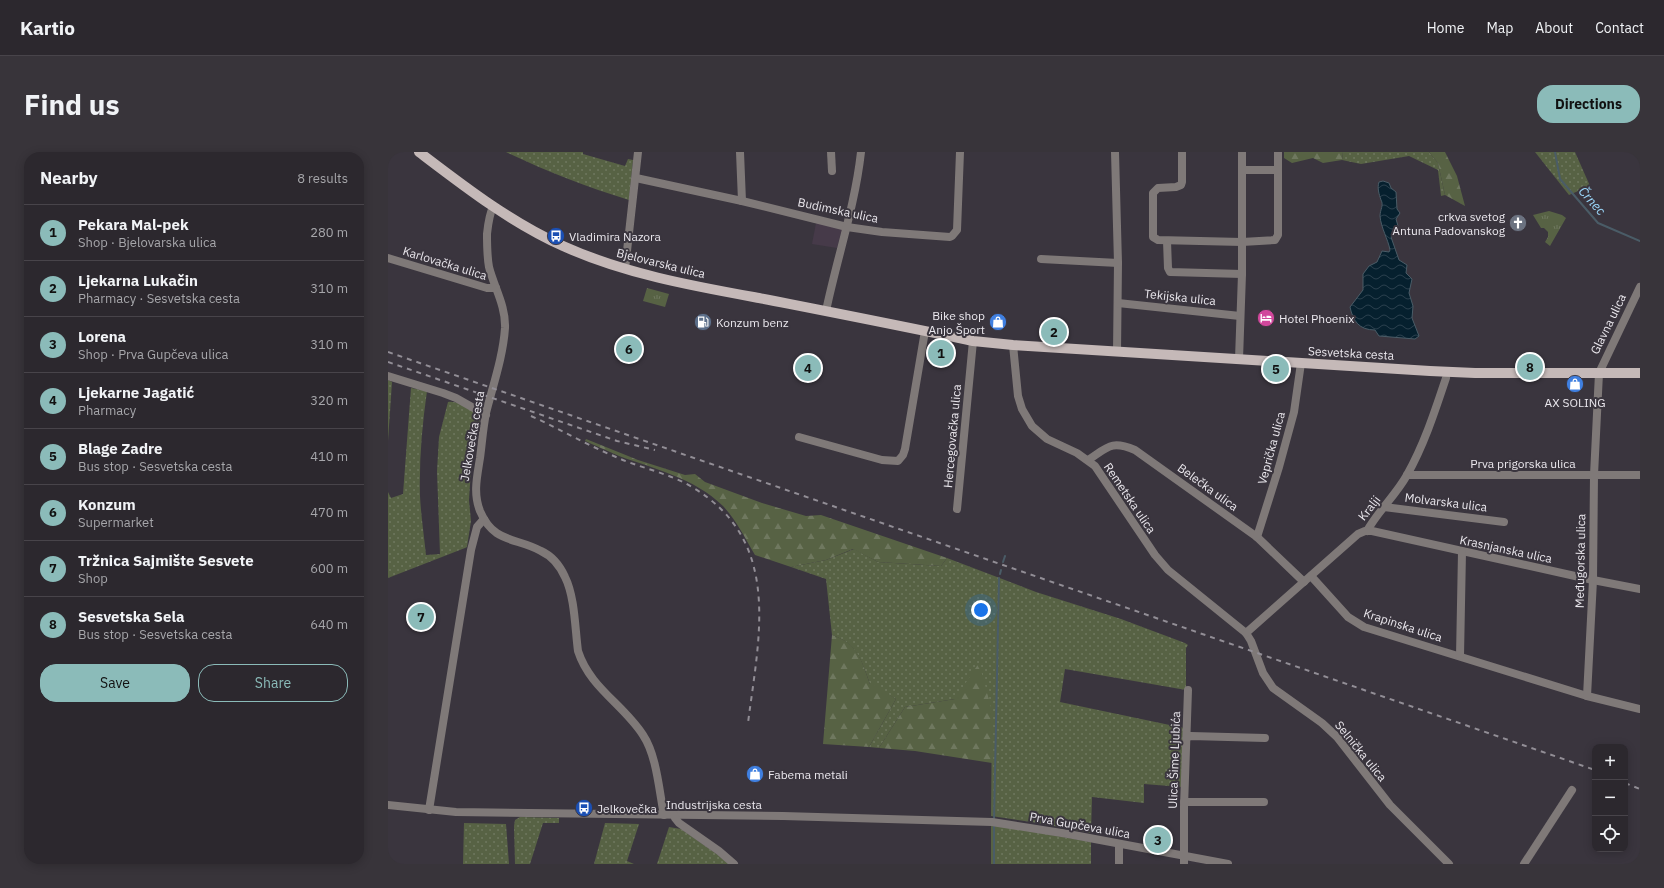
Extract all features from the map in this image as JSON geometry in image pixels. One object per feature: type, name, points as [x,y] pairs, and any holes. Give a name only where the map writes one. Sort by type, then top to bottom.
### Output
[{"type":"main road","name":"Bjelovarska ulica","points":[[419,152],[493,208],[561,245],[625,269],[685,284],[827,308],[973,341],[1013,346]]},
{"type":"main road","name":"Sesvetska cesta","points":[[1013,346],[1475,373],[1640,373]]},
{"type":"street","points":[[625,269],[638,152]]},
{"type":"street","points":[[740,152],[742,201]]},
{"type":"street","points":[[831,152],[832,171]]},
{"type":"street","points":[[827,308],[834,274],[847,227],[861,152]]},
{"type":"street","name":"Budimska ulica","points":[[636,178],[742,201],[847,227],[882,232],[952,236],[957,230],[960,152]]},
{"type":"street","points":[[1115,152],[1118,263],[1117,352]]},
{"type":"street","points":[[1182,152],[1181,185],[1176,187],[1158,188],[1153,193],[1153,237],[1158,240],[1242,242],[1271,241],[1277,238],[1278,152]]},
{"type":"street","points":[[1239,359],[1242,274],[1242,152]]},
{"type":"street","points":[[1242,170],[1278,170]]},
{"type":"street","name":"Jelkovečka cesta","points":[[493,208],[488,223],[487,245],[489,267],[503,309],[505,324],[504,342],[486,415],[475,482],[478,504],[484,519],[502,538],[540,550],[554,561],[565,577],[569,587],[578,651],[581,660],[598,686],[635,724],[646,739],[651,754],[664,815]]},
{"type":"street","points":[[1167,241],[1168,268],[1170,272],[1242,274]]},
{"type":"street","name":"Karlovačka ulica","points":[[388,258],[487,288],[496,288]]},
{"type":"street","points":[[1041,259],[1118,263]]},
{"type":"street","name":"Glavna ulica","points":[[1599,373],[1640,287]]},
{"type":"street","name":"Tekijska ulica","points":[[1118,303],[1240,316]]},
{"type":"street","points":[[799,437],[882,460],[898,461],[905,449],[925,331]]},
{"type":"street","name":"Hercegovačka ulica","points":[[957,509],[973,341]]},
{"type":"street","name":"Remetska ulica","points":[[1013,346],[1018,396],[1026,418],[1037,431],[1048,439],[1088,460],[1095,466],[1155,555],[1168,570],[1246,633]]},
{"type":"street","name":"Veprička ulica","points":[[1257,537],[1279,467],[1294,412],[1301,363]]},
{"type":"street","name":"Međugorska ulica","points":[[1587,696],[1593,580],[1594,475],[1599,373]]},
{"type":"street","points":[[388,376],[456,398],[486,415]]},
{"type":"street","name":"Kralji","points":[[1246,633],[1358,534],[1367,530],[1396,493],[1407,475],[1432,420],[1446,378]]},
{"type":"street","name":"Belečka ulica","points":[[1088,460],[1111,445],[1117,444],[1135,450],[1257,537],[1304,582]]},
{"type":"street","name":"Prva prigorska ulica","points":[[1407,475],[1640,475]]},
{"type":"street","name":"Molvarska ulica","points":[[1384,507],[1504,522]]},
{"type":"street","points":[[429,810],[471,550],[477,527],[484,519]]},
{"type":"street","name":"Krasnjanska ulica","points":[[1367,530],[1462,552],[1640,589]]},
{"type":"street","name":"Krapinska ulica","points":[[1460,656],[1462,552]]},
{"type":"street","name":"Krapinska ulica","points":[[1311,576],[1355,622],[1364,627],[1587,696]]},
{"type":"street","name":"Selnička ulica","points":[[1246,633],[1251,641],[1263,673],[1273,688],[1329,729],[1344,744],[1390,805],[1449,864]]},
{"type":"street","name":"Ulica Šime Ljubića","points":[[1184,860],[1184,802],[1188,690]]},
{"type":"street","points":[[1587,696],[1640,709]]},
{"type":"street","points":[[1187,737],[1265,738]]},
{"type":"street","points":[[1524,864],[1572,790]]},
{"type":"street","points":[[1184,802],[1264,802]]},
{"type":"street","name":"Industrijska cesta","points":[[388,805],[429,810],[511,814],[674,815],[995,822]]},
{"type":"street","points":[[674,815],[679,823],[719,851],[734,864]]},
{"type":"street","name":"Prva Gupčeva ulica","points":[[995,822],[1119,844],[1184,860],[1228,864]]},
{"type":"street","points":[[1119,844],[1119,864]]},
{"type":"shaded area","points":[[816,223],[842,229],[837,248],[812,244]]},
{"type":"green space","points":[[506,152],[583,152],[583,154],[625,166],[628,159],[633,160],[629,200],[598,190],[536,166]]},
{"type":"green space","points":[[1284,152],[1343,152],[1342,160],[1323,163],[1313,158],[1292,163],[1284,158]]},
{"type":"green space","points":[[1343,152],[1429,152],[1438,163],[1445,195],[1441,196],[1438,170],[1409,156],[1361,164],[1342,160]]},
{"type":"green space","points":[[1429,152],[1445,152],[1457,176],[1465,206],[1445,195],[1438,163]]},
{"type":"green space","points":[[1535,152],[1575,152],[1590,186],[1569,195]]},
{"type":"green space","points":[[1549,211],[1562,215],[1566,218],[1550,246],[1545,242],[1548,237],[1548,232],[1544,228],[1541,228],[1533,215]]},
{"type":"green space","points":[[647,288],[669,294],[665,307],[643,301]]},
{"type":"green space","points":[[388,380],[392,382],[388,441]]},
{"type":"green space","points":[[411,388],[427,391],[421,444],[420,470],[421,511],[426,555],[440,554],[437,471],[439,437],[448,402],[466,406],[480,420],[471,469],[469,500],[471,521],[467,547],[388,578],[388,492],[391,498],[403,494]]},
{"type":"green space","points":[[586,439],[638,460],[685,475],[695,474],[705,482],[762,503],[806,516],[821,515],[947,558],[941,566],[878,562],[853,549],[826,560],[791,567],[755,555],[728,511],[712,496],[700,488],[674,475],[619,456],[585,441]]},
{"type":"green space","points":[[854,549],[878,562],[941,566],[947,558],[1036,592],[1121,619],[1188,645],[1186,648],[1186,690],[1065,669],[1060,702],[1184,728],[1182,787],[1144,784],[1144,803],[1092,797],[1091,833],[991,816],[992,711],[955,699],[905,707],[879,748],[869,747],[896,699],[870,684],[861,660],[853,648],[848,643],[832,635],[826,579],[791,567],[826,560]]},
{"type":"green space","points":[[832,635],[848,643],[854,648],[861,660],[870,684],[873,684],[896,699],[869,747],[823,744]]},
{"type":"green space","points":[[979,663],[992,711],[992,763],[915,751],[879,748],[905,707],[955,699]]},
{"type":"green space","points":[[520,817],[559,818],[559,823],[543,823],[530,864],[515,864],[514,826],[515,820]]},
{"type":"green space","points":[[464,823],[506,824],[509,864],[463,864]]},
{"type":"green space","points":[[605,823],[639,824],[627,861],[634,864],[594,864]]},
{"type":"green space","points":[[991,825],[1091,842],[1091,864],[991,864]]},
{"type":"green space","points":[[669,827],[681,829],[729,864],[657,864]]},
{"type":"water","points":[[1383,181],[1389,183],[1391,188],[1396,192],[1397,209],[1400,213],[1396,219],[1398,226],[1391,237],[1399,260],[1407,265],[1406,273],[1412,279],[1409,293],[1413,306],[1412,318],[1419,336],[1415,339],[1379,336],[1375,330],[1369,330],[1358,324],[1350,307],[1363,290],[1363,274],[1369,266],[1377,262],[1382,251],[1389,252],[1390,250],[1380,216],[1382,204],[1378,186],[1379,182]]},
{"type":"waterway","name":"Črnec","points":[[1555,152],[1560,179],[1598,223],[1640,241]]},
{"type":"waterway","points":[[1003,562],[1005,556]]},
{"type":"waterway","points":[[1000,574],[1001,570]]},
{"type":"waterway","points":[[994,821],[999,578]]},
{"type":"waterway","points":[[994,825],[994,864]]},
{"type":"railway","points":[[388,352],[1592,769]]},
{"type":"railway","points":[[388,362],[617,441],[655,450]]},
{"type":"railway","points":[[531,416],[625,461],[674,478],[692,487],[721,509],[741,534],[753,562],[758,593],[759,624],[757,657],[748,723]]},
{"type":"railway","points":[[1628,784],[1640,789]]},
{"type":"place","name":"crkva svetog Antuna Padovanskog","points":[[1518,223]]},
{"type":"place","name":"Vladimira Nazora","points":[[556,236]]},
{"type":"place","name":"Hotel Phoenix","points":[[1266,318]]},
{"type":"place","name":"Konzum benz","points":[[703,322]]},
{"type":"place","name":"Bike shop Anjo Šport","points":[[998,322]]},
{"type":"place","name":"Ljekarna Lukačin","points":[[1054,332]]},
{"type":"place","name":"Konzum","points":[[629,349]]},
{"type":"place","name":"Pekara Mal-pek","points":[[941,353]]},
{"type":"place","name":"Sesvetska Sela","points":[[1530,367]]},
{"type":"place","name":"Ljekarne Jagatić","points":[[808,368]]},
{"type":"place","name":"Blage Zadre","points":[[1276,369]]},
{"type":"place","name":"AX SOLING","points":[[1575,384]]},
{"type":"place","name":"Tržnica Sajmište Sesvete","points":[[421,617]]},
{"type":"place","name":"Fabema metali","points":[[755,774]]},
{"type":"place","name":"Jelkovečka","points":[[584,808]]},
{"type":"place","name":"Lorena","points":[[1158,840]]}]
